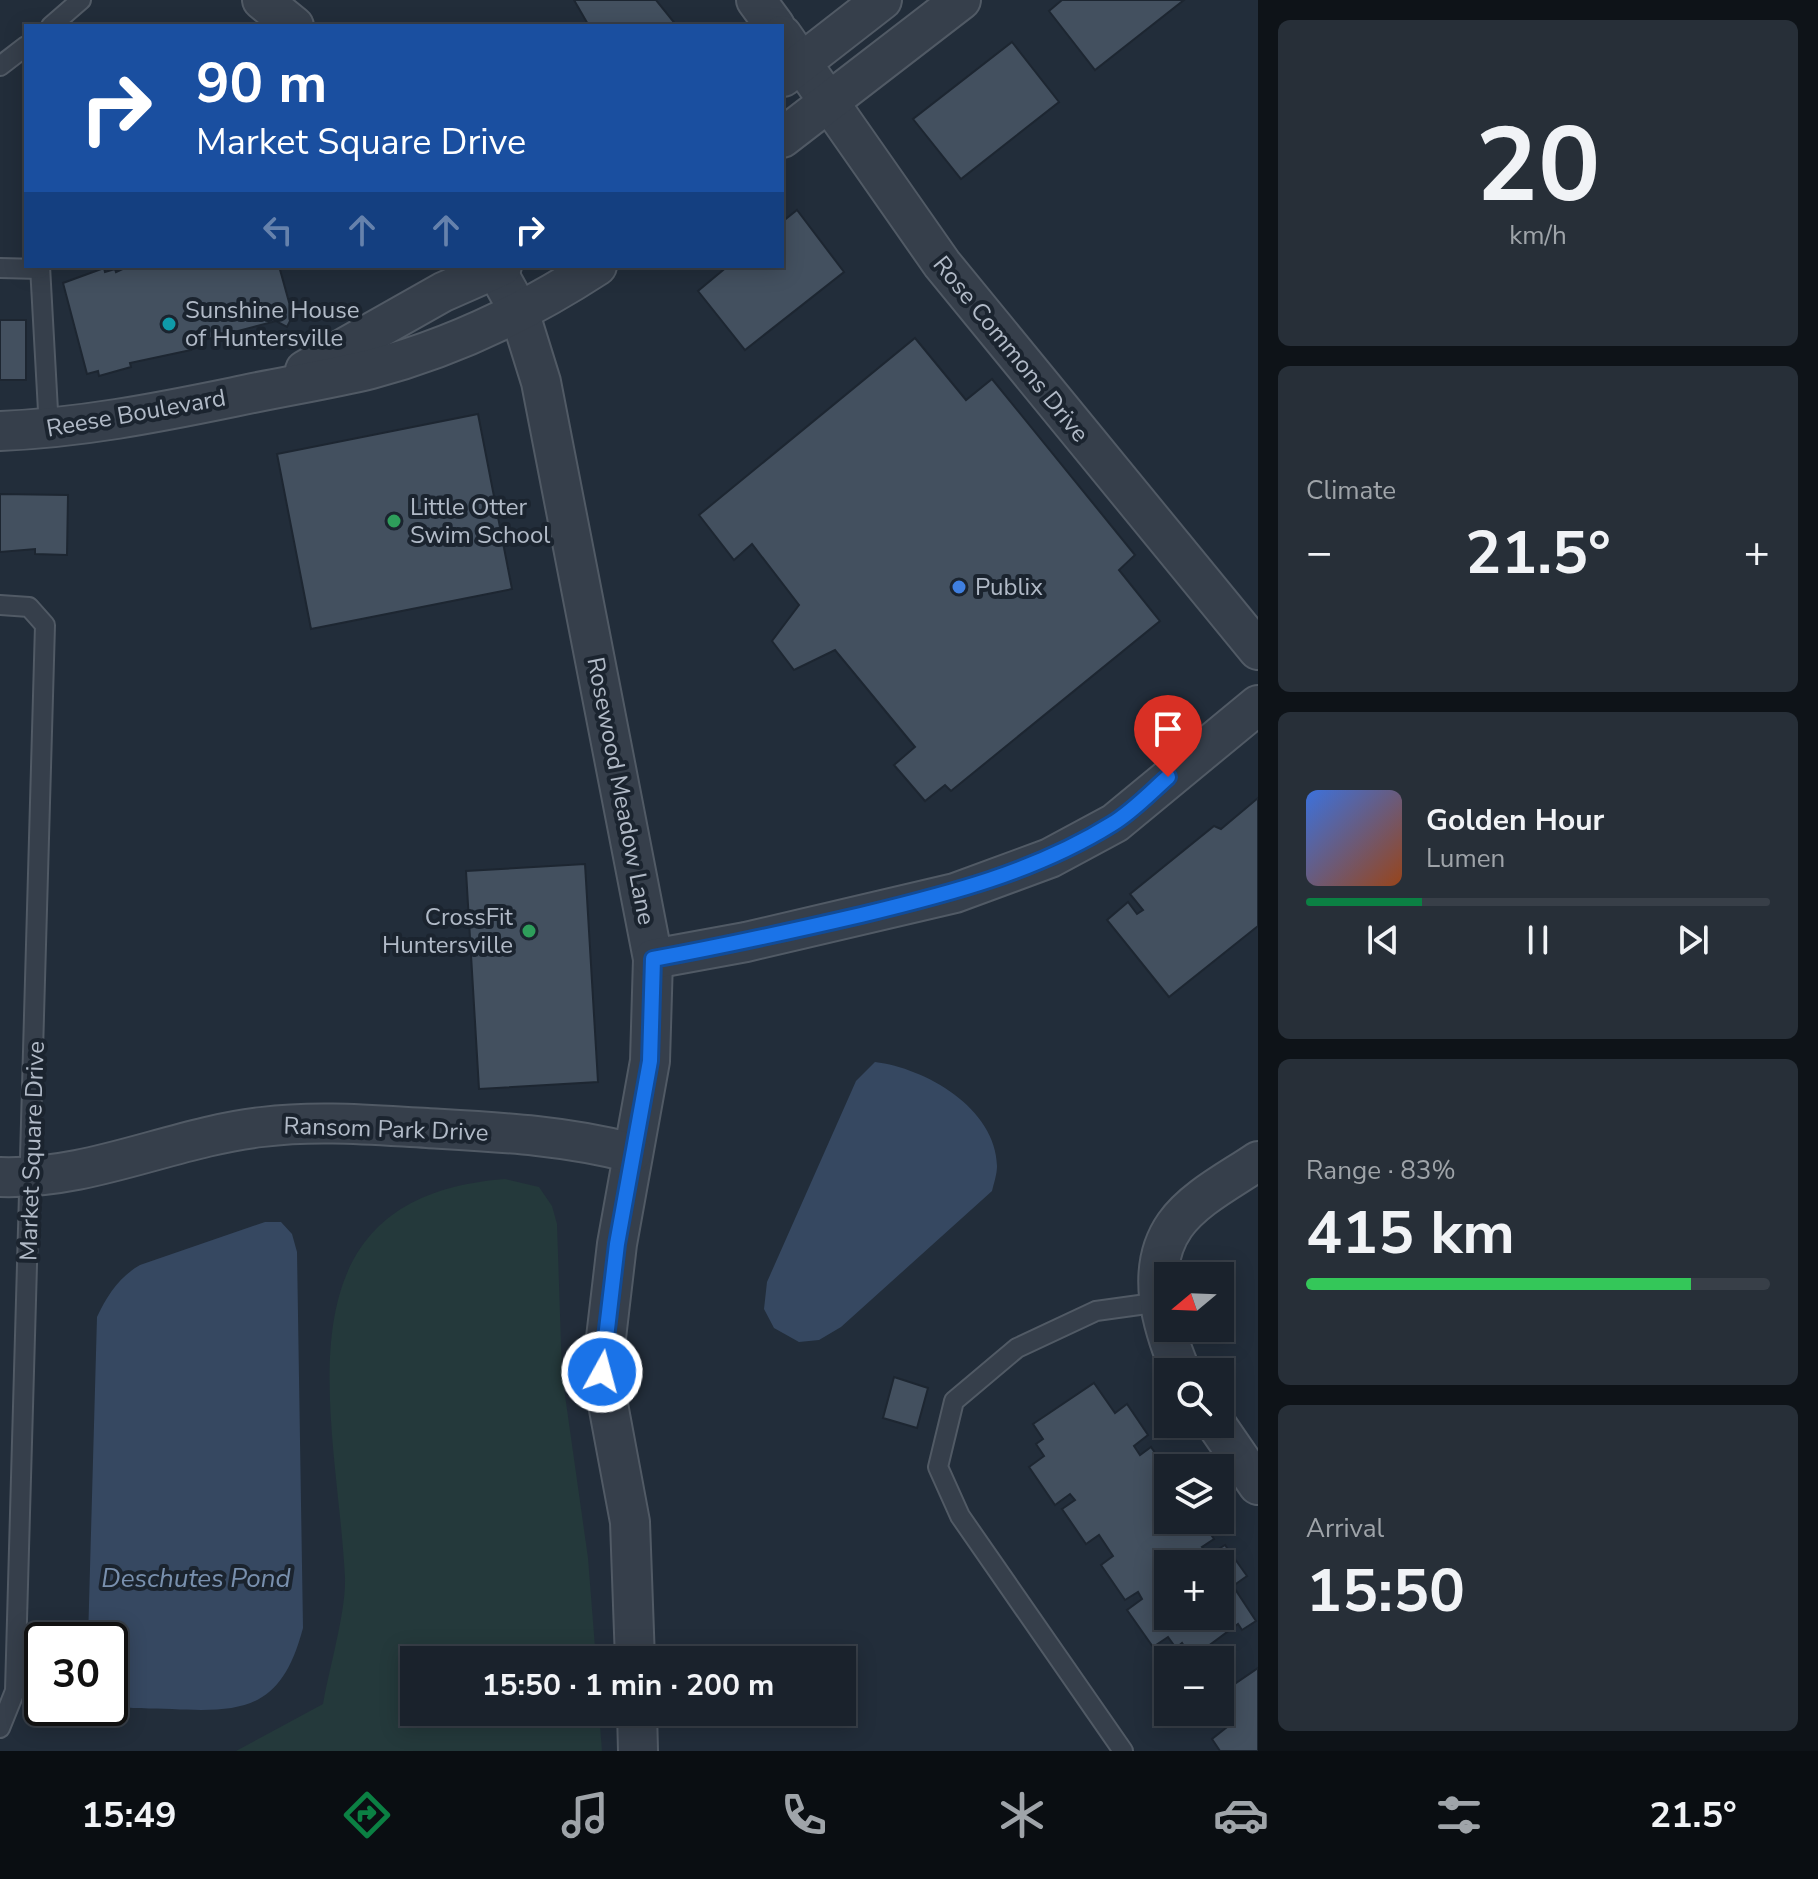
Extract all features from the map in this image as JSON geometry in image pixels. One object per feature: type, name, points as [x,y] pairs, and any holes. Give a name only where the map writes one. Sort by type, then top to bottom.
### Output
[{"type":"street","points":[[262,0],[292,24]]},
{"type":"street","points":[[756,0],[774,24]]},
{"type":"street","points":[[788,59],[882,0]]},
{"type":"street","points":[[784,136],[961,0]]},
{"type":"street","name":"Rose Commons Drive","points":[[788,59],[830,102],[917,231],[968,298],[1258,650]]},
{"type":"street","name":"Reese Boulevard","points":[[271,389],[443,292],[496,268]]},
{"type":"street","name":"Rosewood Meadow Lane","points":[[498,268],[519,311],[541,382],[653,959],[650,1061],[632,1153],[602,1372],[630,1522],[634,1646]]},
{"type":"street","name":"Reese Boulevard","points":[[0,431],[49,429],[372,369],[458,339],[519,311],[594,268]]},
{"type":"street","points":[[653,959],[746,942],[955,893],[1050,858],[1115,823],[1258,705]]},
{"type":"street","name":"Ransom Park Drive","points":[[16,1177],[54,1176],[261,1127],[308,1125],[528,1134],[591,1142],[632,1153]]},
{"type":"street","points":[[1161,1262],[1176,1224],[1258,1161]]},
{"type":"street","points":[[1226,1438],[1258,1485]]},
{"type":"street","points":[[637,1726],[638,1751]]},
{"type":"lane","points":[[53,24],[81,0]]},
{"type":"lane","points":[[0,66],[24,48]]},
{"type":"lane","points":[[0,268],[40,268],[49,429]]},
{"type":"lane","name":"Market Square Drive","points":[[0,605],[29,607],[45,625],[16,1177],[15,1691],[0,1728]]},
{"type":"lane","points":[[1123,1751],[960,1516],[938,1467],[954,1401],[1017,1348],[1096,1311],[1154,1303]]},
{"type":"green space","points":[[505,1179],[539,1187],[552,1206],[557,1224],[562,1374],[588,1558],[595,1646],[400,1646],[400,1726],[600,1726],[602,1751],[236,1751],[323,1704],[345,1592],[330,1386],[333,1325],[348,1271],[379,1226],[430,1195]]},
{"type":"water","points":[[875,1062],[895,1066],[935,1082],[971,1109],[985,1126],[994,1145],[997,1166],[992,1191],[841,1327],[819,1340],[799,1342],[774,1328],[764,1309],[767,1282],[856,1081]]},
{"type":"water","name":"Deschutes Pond","points":[[265,1222],[281,1222],[292,1234],[297,1252],[303,1628],[284,1675],[258,1700],[241,1706],[198,1710],[128,1707],[128,1622],[89,1622],[97,1317],[114,1288],[140,1265]]},
{"type":"building","points":[[574,0],[656,0],[675,24],[588,24]]},
{"type":"building","points":[[1062,0],[1184,0],[1095,70],[1049,11]]},
{"type":"building","points":[[1012,42],[1059,102],[961,179],[913,119]]},
{"type":"building","points":[[797,210],[844,272],[745,350],[698,291],[726,268],[784,268],[784,220]]},
{"type":"building","name":"Sunshine House of Huntersville","points":[[104,268],[105,272],[115,269],[116,272],[125,268],[280,268],[289,302],[297,307],[287,327],[276,321],[189,344],[191,350],[130,363],[131,367],[99,376],[98,371],[87,374],[63,283]]},
{"type":"building","points":[[0,320],[26,320],[26,380],[0,380]]},
{"type":"building","name":"Publix","points":[[915,338],[966,400],[992,379],[1135,555],[1119,570],[1160,621],[951,791],[945,785],[925,801],[894,765],[915,747],[835,650],[794,670],[772,641],[799,605],[752,544],[734,560],[699,515]]},
{"type":"building","name":"Little Otter Swim School","points":[[478,414],[512,589],[311,629],[277,454]]},
{"type":"building","points":[[0,494],[68,495],[67,555],[35,554],[35,549],[0,552]]},
{"type":"building","points":[[1258,798],[1258,926],[1169,997],[1107,920],[1128,902],[1137,914],[1143,910],[1130,894],[1214,826],[1221,829]]},
{"type":"building","points":[[585,864],[598,1082],[479,1089],[466,871]]},
{"type":"building","points":[[894,1377],[928,1388],[917,1428],[883,1418]]},
{"type":"building","points":[[1094,1383],[1115,1413],[1127,1404],[1148,1435],[1134,1446],[1140,1455],[1151,1447],[1156,1454],[1154,1534],[1211,1534],[1214,1539],[1202,1547],[1205,1550],[1154,1550],[1154,1630],[1230,1630],[1208,1646],[1184,1646],[1182,1643],[1175,1646],[1168,1637],[1153,1647],[1127,1610],[1142,1599],[1138,1592],[1125,1600],[1101,1565],[1113,1556],[1099,1535],[1086,1544],[1062,1509],[1075,1500],[1070,1494],[1055,1505],[1029,1467],[1044,1456],[1036,1444],[1043,1439],[1033,1424]]},
{"type":"building","points":[[1234,1558],[1247,1576],[1234,1585]]},
{"type":"building","points":[[1234,1588],[1256,1621],[1242,1630],[1238,1624],[1234,1627]]},
{"type":"building","points":[[1258,1668],[1258,1751],[1220,1751],[1212,1739],[1226,1726],[1234,1726],[1234,1684]]},
{"type":"place","name":"Sunshine House of Huntersville","points":[[169,324]]},
{"type":"place","name":"Little Otter Swim School","points":[[394,521]]},
{"type":"place","name":"Publix","points":[[959,587]]},
{"type":"place","name":"CrossFit Huntersville","points":[[529,931]]},
{"type":"route","points":[[602,1372],[617,1244],[650,1061],[653,959],[746,942],[955,893],[1050,858],[1082,841],[1115,823],[1168,777]]}]
